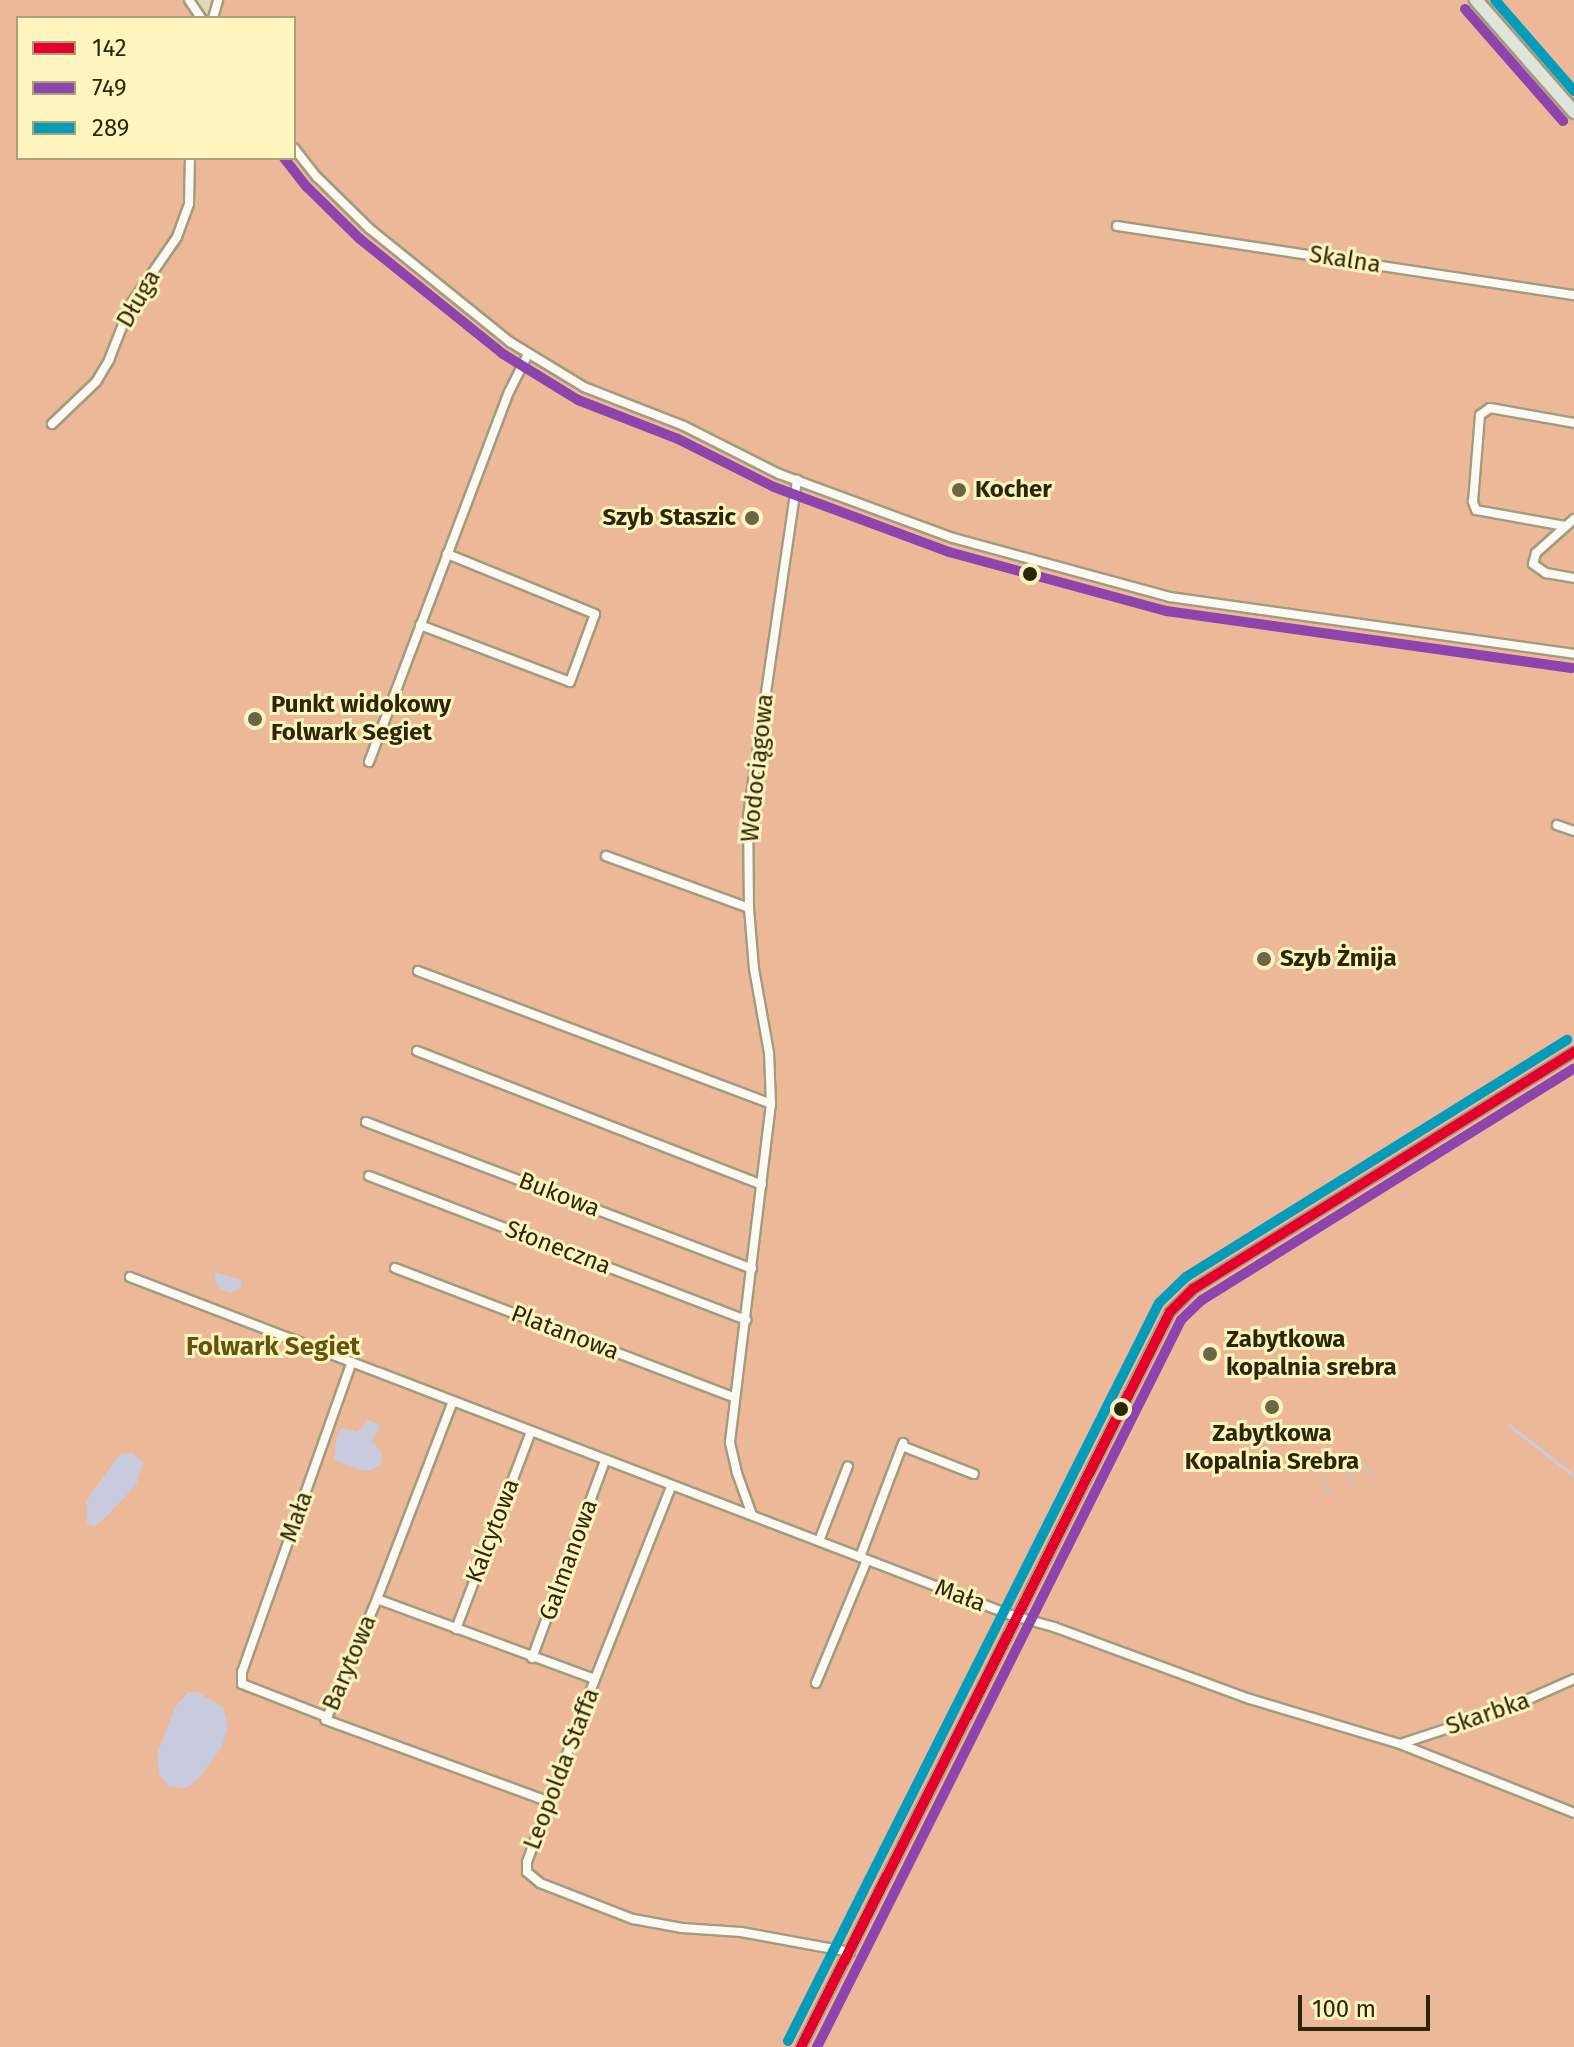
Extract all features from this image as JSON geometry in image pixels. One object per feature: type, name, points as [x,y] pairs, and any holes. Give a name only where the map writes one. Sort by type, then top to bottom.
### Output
[{"type":"main road","points":[[1476,0],[1574,112]]},
{"type":"street","points":[[296,151],[317,177],[370,229],[477,318],[528,354],[584,387],[684,426],[797,480],[953,538],[1170,597],[1574,654]]},
{"type":"street","name":"Długa","points":[[52,424],[96,382],[131,304],[177,237],[189,204],[190,160]]},
{"type":"street","name":"Skalna","points":[[1117,226],[1574,295]]},
{"type":"street","points":[[369,762],[509,392],[528,354]]},
{"type":"street","points":[[1565,526],[1476,510],[1473,502],[1480,415],[1490,408],[1574,423]]},
{"type":"street","name":"Wodociągowa","points":[[752,1515],[730,1442],[771,1104],[769,1053],[754,969],[749,908],[748,814],[797,480]]},
{"type":"street","points":[[1574,519],[1533,558],[1539,571],[1574,578]]},
{"type":"street","points":[[420,625],[570,682],[595,614],[447,554]]},
{"type":"street","points":[[1557,825],[1574,831]]},
{"type":"street","points":[[606,856],[749,908]]},
{"type":"street","points":[[418,971],[771,1104]]},
{"type":"street","points":[[417,1051],[762,1185]]},
{"type":"street","points":[[801,2047],[1170,1312],[1182,1299],[1574,1052]]},
{"type":"street","name":"Bukowa","points":[[366,1122],[752,1269]]},
{"type":"street","name":"Słoneczna","points":[[369,1176],[747,1320]]},
{"type":"street","name":"Platanowa","points":[[395,1268],[735,1398]]},
{"type":"street","name":"Mała","points":[[130,1277],[671,1487],[1250,1699],[1400,1744],[1574,1813]]},
{"type":"street","name":"Mała","points":[[327,1717],[242,1684],[242,1672],[352,1362]]},
{"type":"street","points":[[377,1599],[453,1401]]},
{"type":"street","name":"Kalcytowa","points":[[456,1629],[531,1432]]},
{"type":"street","points":[[816,1683],[903,1445],[974,1474]]},
{"type":"street","name":"Galmanowa","points":[[532,1658],[605,1461]]},
{"type":"street","points":[[819,1541],[848,1466]]},
{"type":"street","name":"Leopolda Staffa","points":[[671,1487],[526,1864],[529,1876],[633,1919],[682,1928],[741,1932],[850,1952]]},
{"type":"street","name":"Barytowa","points":[[550,1802],[326,1720],[327,1717],[377,1599],[595,1679]]},
{"type":"street","name":"Skarbka","points":[[1400,1744],[1504,1710],[1574,1679]]},
{"type":"shaded area","points":[[0,0],[185,0],[196,16],[16,16],[16,160],[296,160],[296,16],[220,16],[224,0],[1574,0],[1574,2047],[0,2047]]},
{"type":"water","points":[[214,1272],[241,1280],[242,1287],[230,1293],[217,1287]]},
{"type":"water","points":[[369,1420],[381,1426],[371,1442],[381,1451],[381,1464],[363,1471],[334,1460],[337,1436],[342,1428],[357,1432]]},
{"type":"water","points":[[132,1453],[143,1462],[136,1485],[101,1522],[94,1527],[87,1524],[86,1501],[120,1454]]},
{"type":"water","points":[[188,1692],[197,1692],[223,1707],[228,1727],[221,1748],[200,1777],[187,1788],[169,1787],[159,1774],[157,1755],[175,1707]]},
{"type":"waterway","points":[[1509,1425],[1574,1476]]},
{"type":"railway","points":[[1359,1459],[1372,1475]]},
{"type":"railway","points":[[1285,1468],[1289,1470]]},
{"type":"railway","points":[[1346,1472],[1354,1484]]},
{"type":"railway","points":[[1324,1479],[1328,1491]]},
{"type":"transit line","name":"289","points":[[1495,0],[1574,91]]},
{"type":"transit line","name":"749","points":[[1465,9],[1563,121]]},
{"type":"transit line","name":"749","points":[[286,160],[307,187],[360,239],[503,354],[578,400],[678,439],[774,487],[949,552],[1166,611],[1572,668]]},
{"type":"transit line","name":"289","points":[[788,2041],[1159,1303],[1186,1277],[1567,1040]]},
{"type":"transit line","name":"142","points":[[801,2047],[1170,1312],[1193,1289],[1574,1052]]},
{"type":"transit line","name":"749","points":[[817,2047],[1181,1320],[1202,1300],[1574,1068]]},
{"type":"place","name":"Kocher","points":[[959,490]]},
{"type":"place","name":"Szyb Staszic","points":[[752,518]]},
{"type":"place","name":"Punkt widokowy Folwark Segiet","points":[[255,719]]},
{"type":"place","name":"Szyb Żmija","points":[[1264,959]]},
{"type":"place","name":"Zabytkowa kopalnia srebra","points":[[1210,1354]]},
{"type":"place","name":"Zabytkowa Kopalnia Srebra","points":[[1272,1407]]},
{"type":"district","name":"Folwark Segiet","points":[[273,1347]]}]
